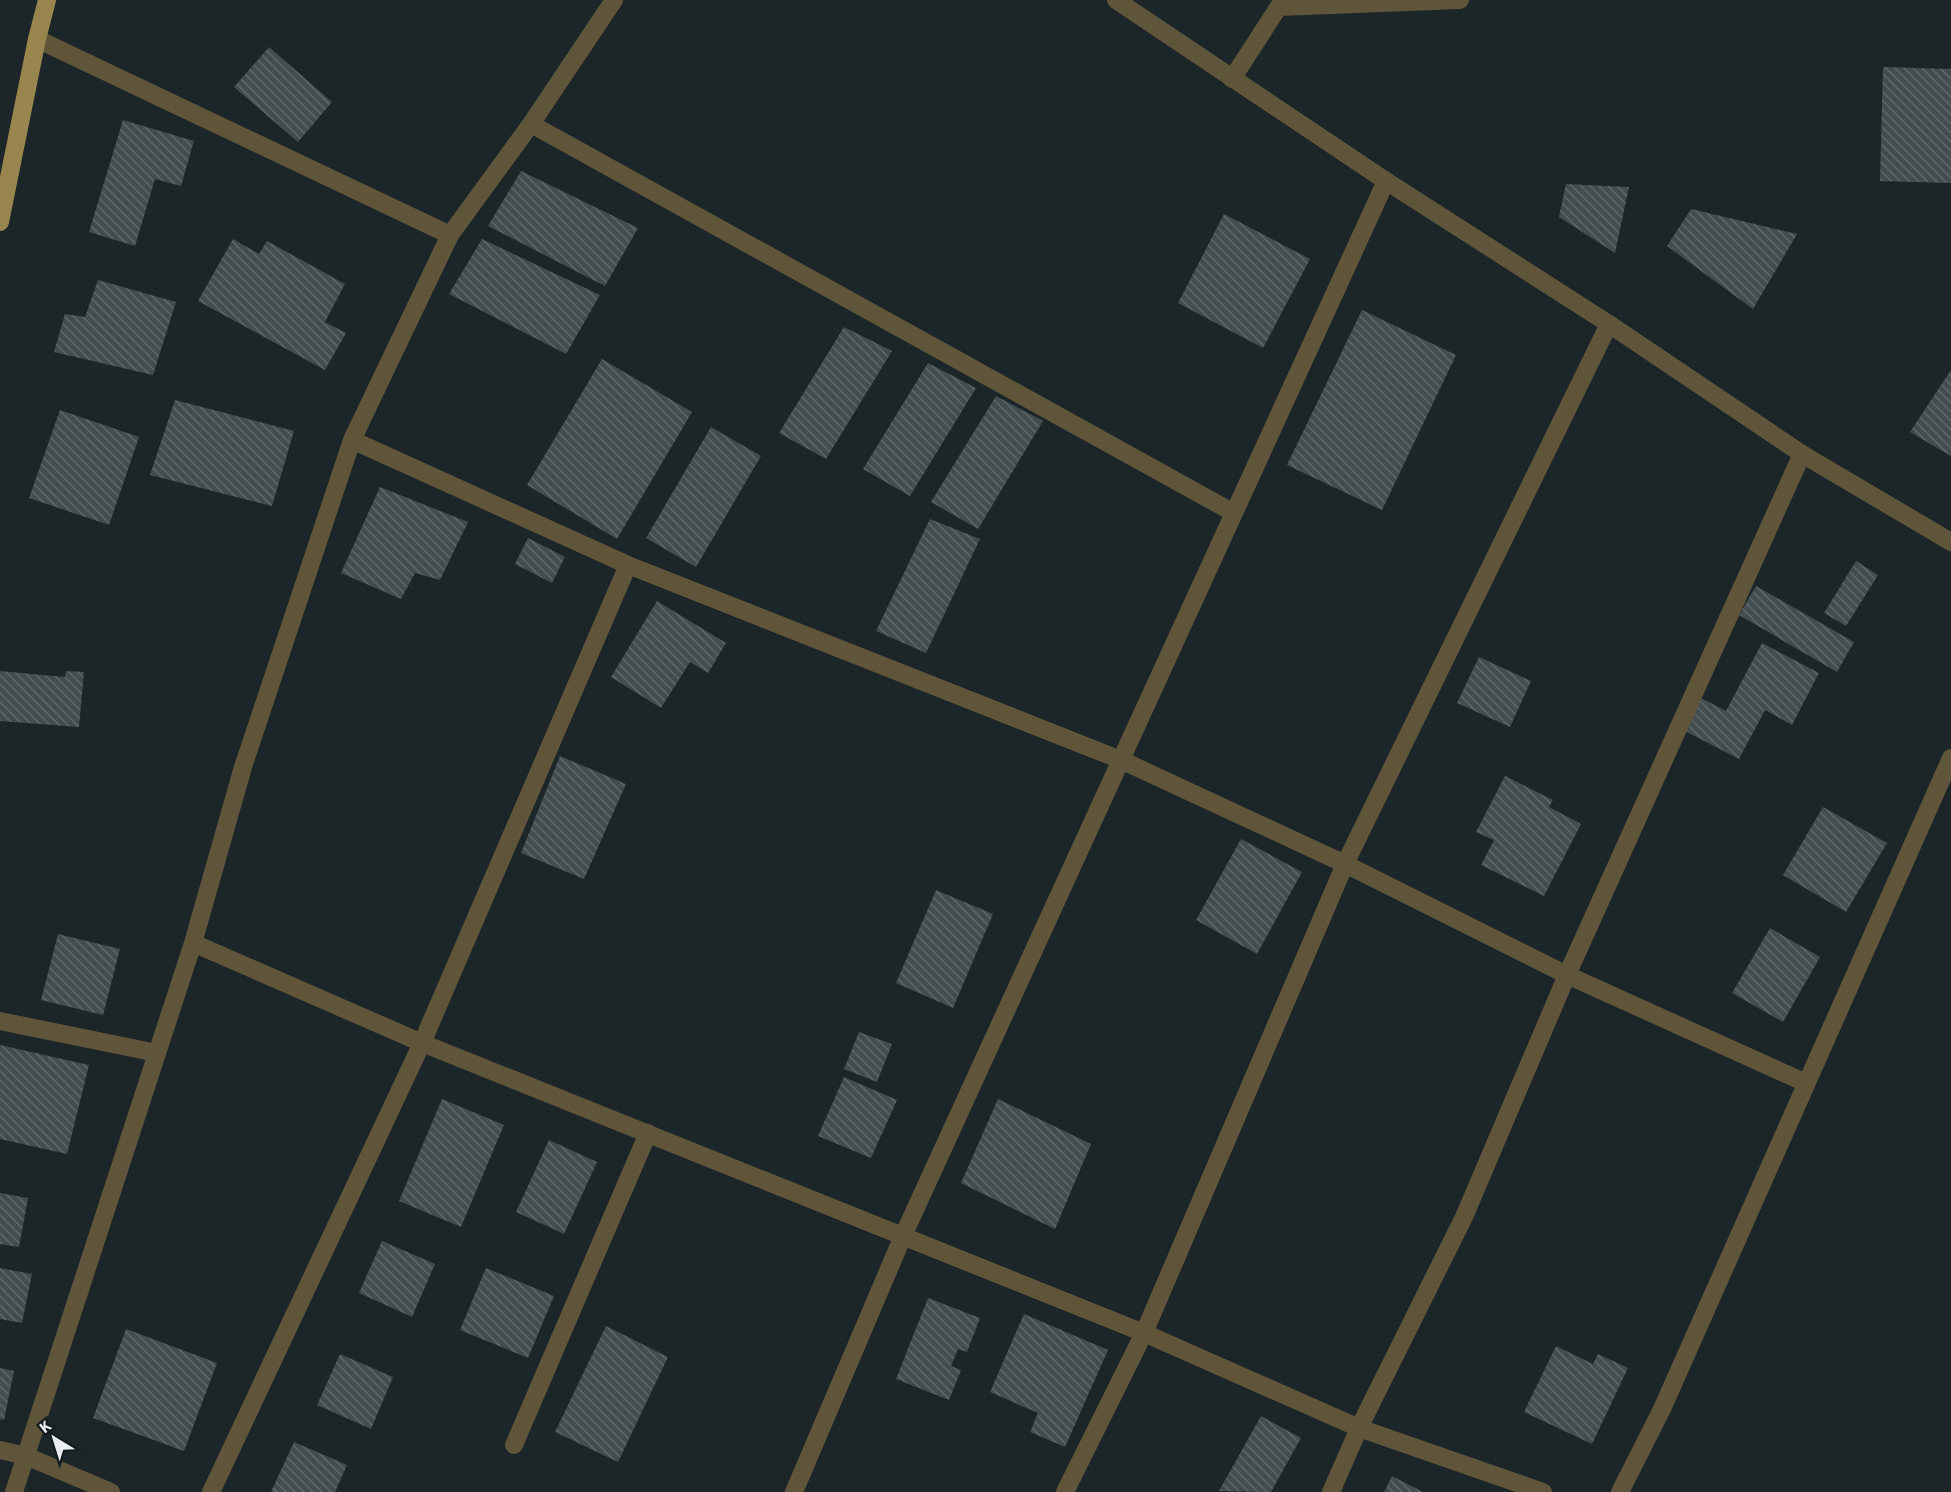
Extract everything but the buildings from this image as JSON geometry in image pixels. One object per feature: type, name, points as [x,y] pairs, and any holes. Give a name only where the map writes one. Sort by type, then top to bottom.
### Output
[{"type":"main road","points":[[0,222],[47,0]]},
{"type":"street","points":[[14,1492],[193,943],[243,767],[352,440],[450,235],[531,124],[614,0]]},
{"type":"street","points":[[1116,0],[1386,181],[1609,324],[1802,454],[1951,542]]},
{"type":"street","points":[[1232,79],[1281,3],[1461,0]]},
{"type":"street","points":[[37,39],[450,235]]},
{"type":"street","points":[[531,124],[1234,513]]},
{"type":"street","points":[[794,1492],[903,1236],[1386,181]]},
{"type":"street","points":[[1065,1492],[1144,1333],[1345,864],[1609,324]]},
{"type":"street","points":[[352,440],[628,565],[1121,760],[1345,864],[1567,975],[1806,1083]]},
{"type":"street","points":[[1330,1492],[1359,1428],[1464,1217],[1567,975],[1802,454]]},
{"type":"street","points":[[211,1492],[422,1043],[628,565]]},
{"type":"street","points":[[1620,1492],[1662,1409],[1951,758]]},
{"type":"street","points":[[193,943],[422,1043],[1144,1333],[1359,1428],[1543,1492]]},
{"type":"street","points":[[0,1021],[157,1053]]},
{"type":"street","points":[[514,1445],[648,1133]]},
{"type":"street","points":[[0,1450],[26,1456],[111,1492]]}]
